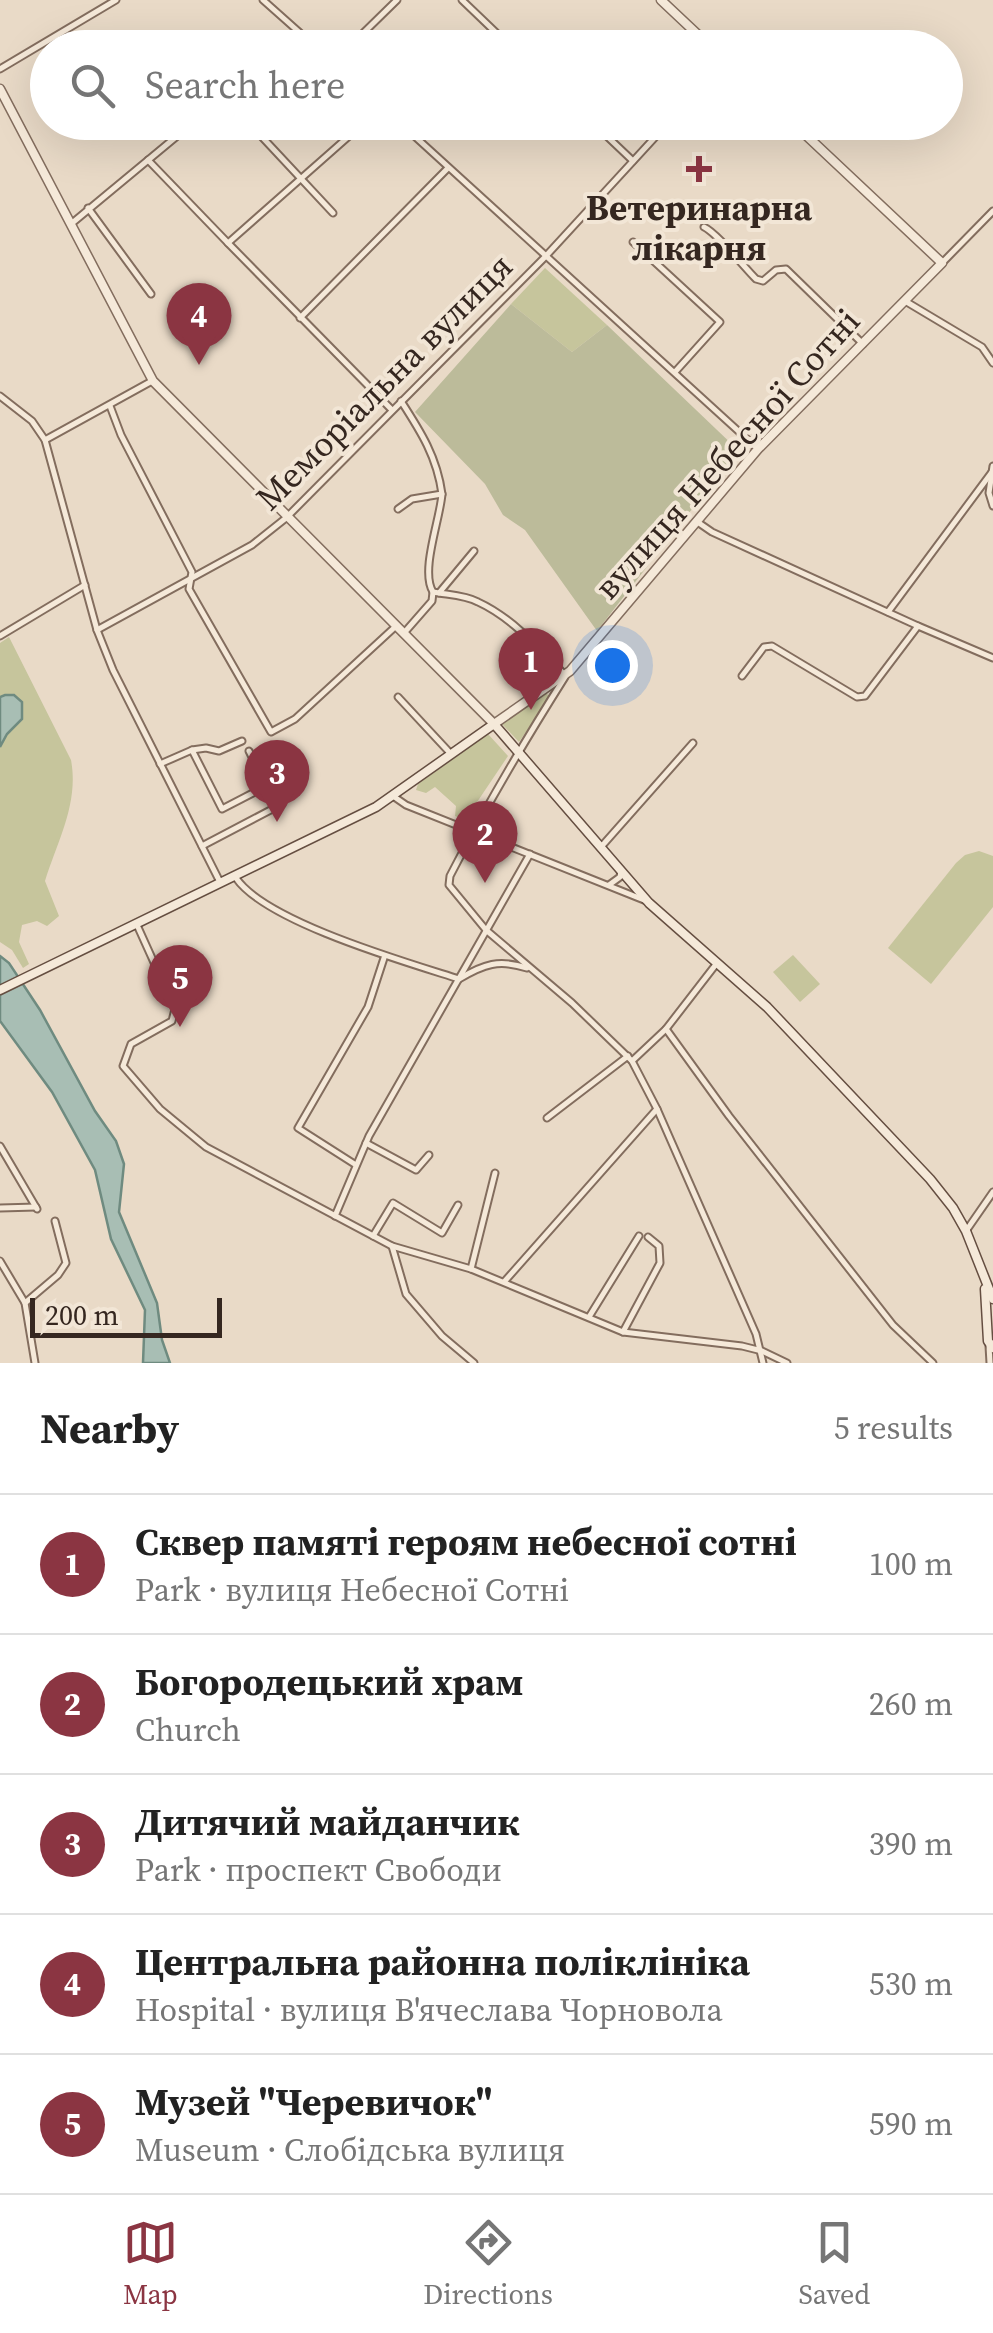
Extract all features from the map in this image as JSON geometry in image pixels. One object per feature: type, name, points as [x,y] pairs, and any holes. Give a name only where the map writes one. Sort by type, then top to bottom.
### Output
[{"type":"street","points":[[66,30],[116,0]]},
{"type":"street","points":[[263,0],[296,30]]},
{"type":"street","points":[[366,30],[397,0]]},
{"type":"street","points":[[462,0],[494,30]]},
{"type":"street","points":[[661,0],[693,30]]},
{"type":"street","points":[[0,69],[30,51]]},
{"type":"street","points":[[0,88],[154,380],[286,518],[494,724],[650,903],[767,1006],[930,1180],[954,1208],[993,1298]]},
{"type":"street","points":[[72,224],[172,140]]},
{"type":"street","points":[[265,140],[332,213]]},
{"type":"street","points":[[228,243],[344,140]]},
{"type":"street","points":[[418,140],[758,449]]},
{"type":"street","points":[[611,140],[634,161]]},
{"type":"street","name":"Меморіальна вулиця","points":[[97,630],[252,545],[286,518],[545,257],[653,140]]},
{"type":"street","points":[[811,140],[942,264]]},
{"type":"street","points":[[148,160],[392,410]]},
{"type":"street","points":[[300,318],[448,168]]},
{"type":"street","points":[[88,208],[151,294]]},
{"type":"street","name":"вулиця Небесної Сотні","points":[[0,990],[220,882],[236,878],[393,796],[567,672],[758,449],[993,211]]},
{"type":"street","points":[[704,226],[714,231],[756,278],[764,282],[776,270],[786,269],[863,344]]},
{"type":"street","points":[[633,242],[720,322],[675,372]]},
{"type":"street","points":[[905,301],[993,351]]},
{"type":"street","points":[[982,347],[993,363]]},
{"type":"street","points":[[46,440],[154,380]]},
{"type":"street","points":[[0,396],[32,421],[46,440],[97,630],[113,670],[220,882]]},
{"type":"street","points":[[401,401],[438,464],[440,520],[430,554],[428,583],[436,592],[475,600],[492,610],[567,672],[518,750],[449,884],[486,930],[630,1058],[657,1109],[762,1351],[763,1363]]},
{"type":"street","points":[[110,406],[192,572],[189,589],[271,732],[295,720],[432,602],[436,592],[474,551]]},
{"type":"street","points":[[888,612],[993,469]]},
{"type":"street","points":[[993,469],[989,493],[993,506]]},
{"type":"street","points":[[398,509],[412,499],[442,494]]},
{"type":"street","points":[[696,520],[712,532],[993,658]]},
{"type":"street","points":[[0,636],[86,585]]},
{"type":"street","points":[[742,676],[764,648],[772,646],[858,697],[865,696],[918,626]]},
{"type":"street","points":[[398,697],[451,754]]},
{"type":"street","points":[[160,764],[192,750],[219,751],[242,742]]},
{"type":"street","points":[[601,847],[693,743]]},
{"type":"street","points":[[192,750],[222,809],[272,783],[282,804],[202,846]]},
{"type":"street","points":[[249,751],[266,786]]},
{"type":"street","points":[[393,796],[406,805],[650,903]]},
{"type":"street","points":[[335,1216],[366,1142],[530,854]]},
{"type":"street","points":[[609,885],[620,877],[621,870]]},
{"type":"street","points":[[236,878],[242,888],[284,912],[384,958],[459,979],[484,964],[506,962],[529,969]]},
{"type":"street","points":[[137,925],[176,1009],[172,1021],[131,1044],[123,1066],[160,1110],[206,1147],[392,1246],[471,1269],[623,1332],[762,1351],[787,1363]]},
{"type":"street","points":[[356,1165],[298,1128],[368,1007],[384,958]]},
{"type":"street","points":[[547,1118],[666,1029],[717,963]]},
{"type":"street","points":[[666,1029],[894,1325],[932,1363]]},
{"type":"street","points":[[504,1282],[657,1109]]},
{"type":"street","points":[[366,1142],[416,1170],[428,1155]]},
{"type":"street","points":[[0,1146],[37,1208],[0,1208]]},
{"type":"street","points":[[471,1269],[495,1174]]},
{"type":"street","points":[[966,1231],[993,1192]]},
{"type":"street","points":[[373,1236],[393,1203],[442,1233],[458,1205]]},
{"type":"street","points":[[25,1304],[66,1263],[55,1221]]},
{"type":"street","points":[[589,1317],[639,1236]]},
{"type":"street","points":[[623,1332],[660,1263],[659,1246],[648,1237]]},
{"type":"street","points":[[392,1246],[406,1294],[442,1336],[474,1363]]},
{"type":"street","points":[[0,1261],[25,1304],[35,1363]]},
{"type":"street","points":[[984,1281],[990,1363]]},
{"type":"street","points":[[990,1342],[993,1326]]},
{"type":"green space","points":[[545,268],[607,325],[572,352],[511,304]]},
{"type":"green space","points":[[511,304],[572,352],[607,325],[738,450],[597,631],[525,530],[503,515],[485,484],[415,412]]},
{"type":"green space","points":[[9,637],[71,760],[73,776],[66,821],[45,881],[59,916],[47,926],[37,921],[22,925],[19,942],[29,964],[23,968],[12,950],[0,942],[0,643]]},
{"type":"green space","points":[[545,692],[550,697],[519,742],[502,724]]},
{"type":"green space","points":[[488,734],[508,756],[465,820],[455,816],[456,806],[435,787],[426,793],[416,790],[418,784]]},
{"type":"green space","points":[[979,851],[993,856],[993,907],[931,984],[888,948],[956,863]]},
{"type":"green space","points":[[793,955],[820,984],[800,1002],[773,972]]},
{"type":"shaded area","points":[[14,695],[22,702],[22,719],[0,747],[0,697]]},
{"type":"shaded area","points":[[0,956],[9,963],[40,1010],[95,1111],[116,1141],[124,1164],[119,1212],[157,1303],[170,1363],[143,1363],[145,1310],[111,1239],[95,1170],[52,1092],[0,1021]]},
{"type":"place","name":"Ветеринарна лікарня","points":[[699,169]]},
{"type":"place","name":"Центральна районна поліклініка","points":[[199,365]]},
{"type":"place","name":"Сквер памяті героям небесної сотні","points":[[531,710]]},
{"type":"place","name":"Дитячий майданчик","points":[[277,822]]},
{"type":"place","name":"Богородецький храм","points":[[485,883]]},
{"type":"place","name":"Музей \"Черевичок\"","points":[[180,1027]]}]
